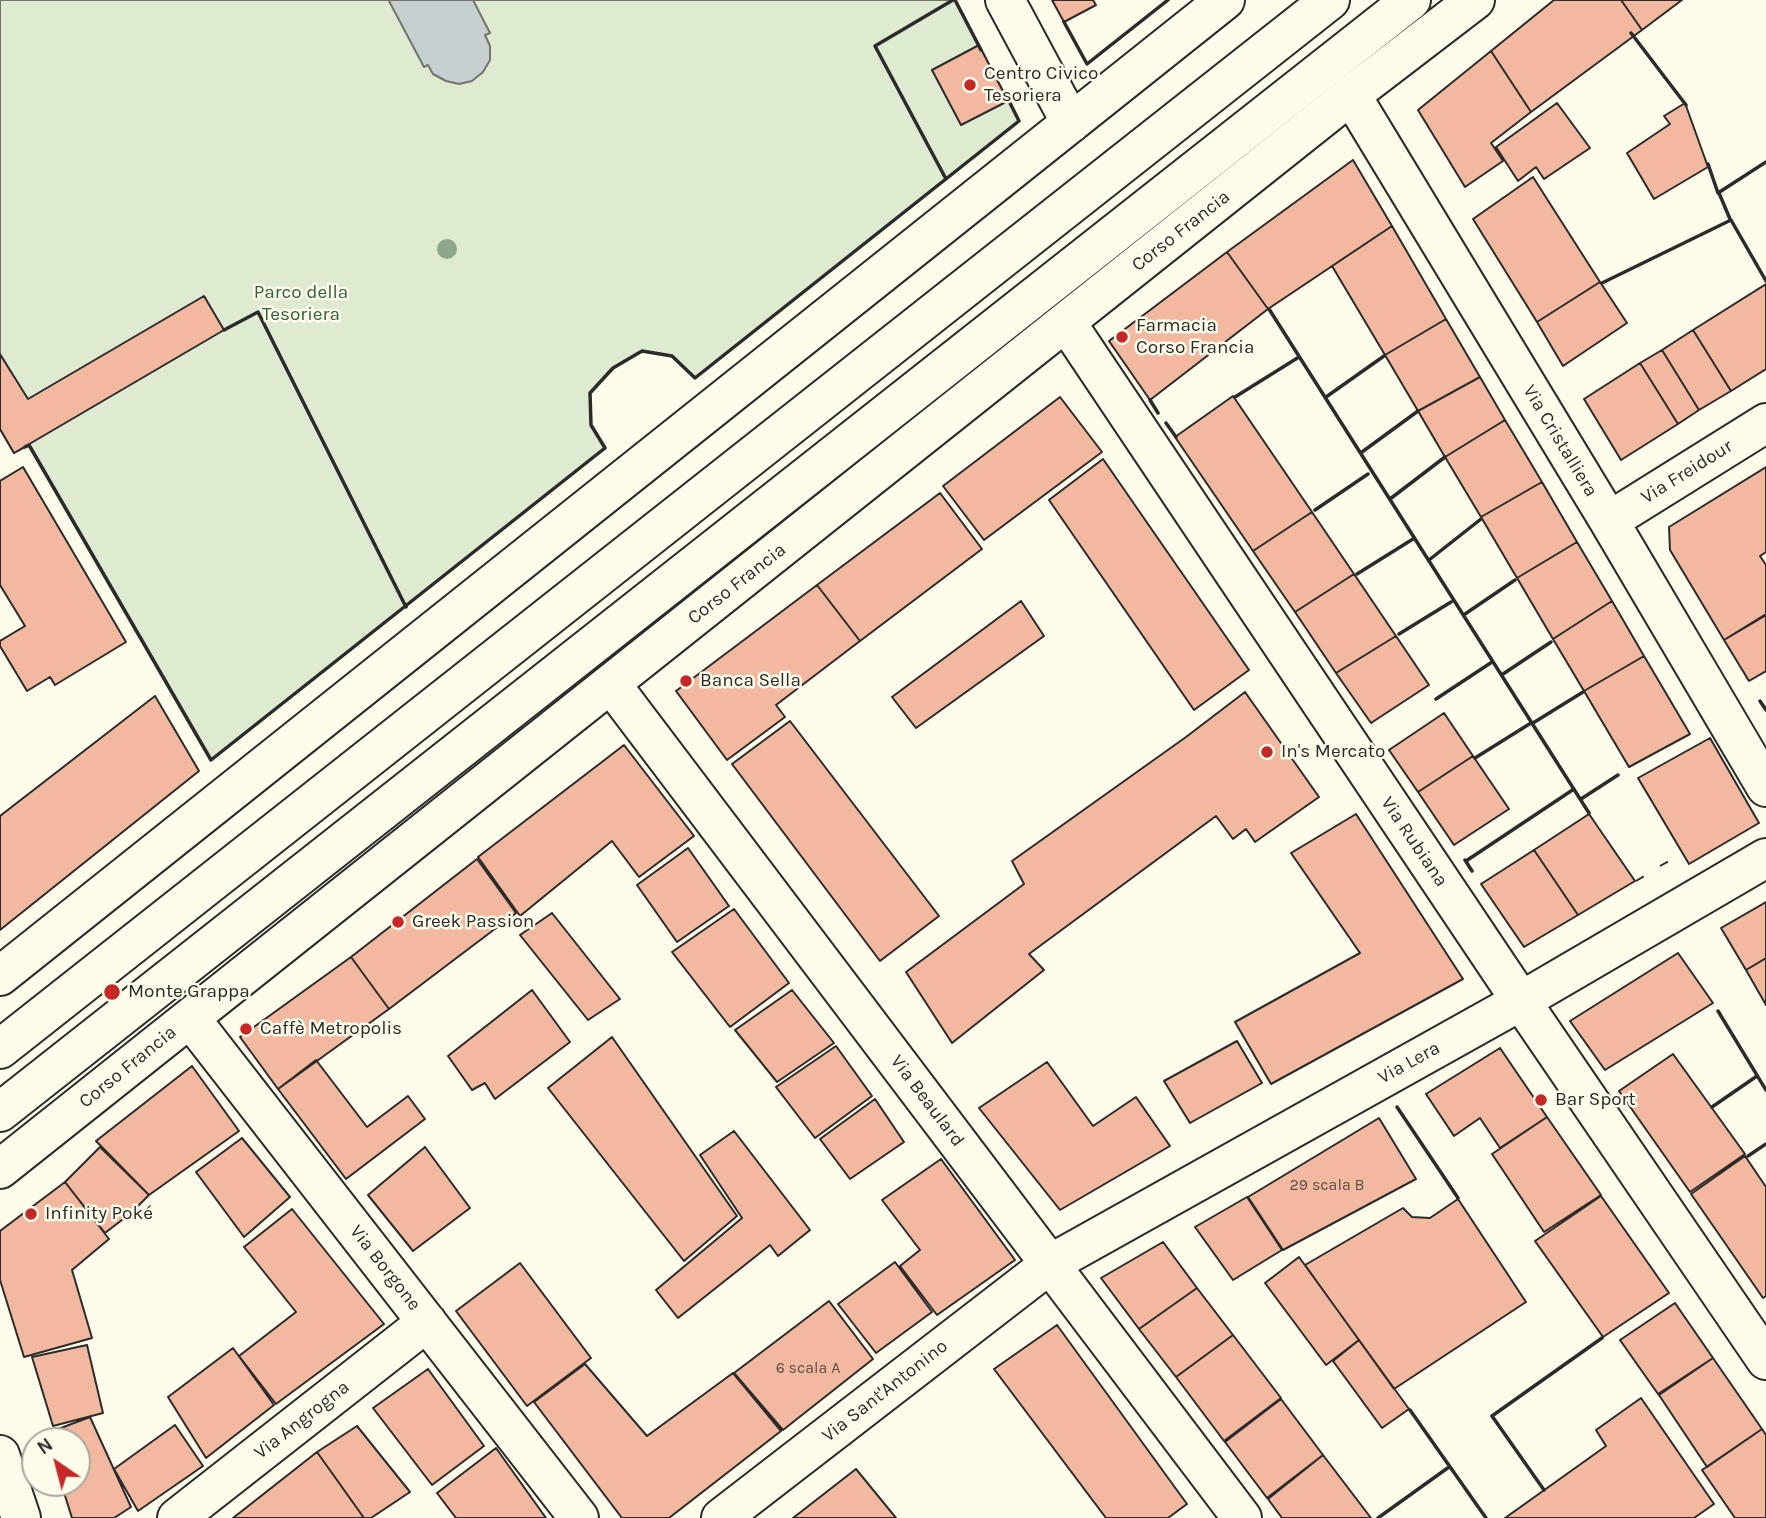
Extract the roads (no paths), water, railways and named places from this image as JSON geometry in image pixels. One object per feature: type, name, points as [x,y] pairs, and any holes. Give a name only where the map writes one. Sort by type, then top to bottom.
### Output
[{"type":"street","points":[[1005,0],[1071,123]]},
{"type":"street","points":[[0,976],[1225,0]]},
{"type":"street","points":[[0,1049],[1329,0]]},
{"type":"street","name":"Corso Francia","points":[[0,1112],[1411,0]]},
{"type":"street","name":"Corso Francia","points":[[0,1169],[1475,0]]},
{"type":"street","name":"Via Cristalliera","points":[[1352,95],[1609,521],[1766,788]]},
{"type":"street","name":"Via Rubiana","points":[[1066,322],[1521,1001],[1766,1360]]},
{"type":"street","name":"Via Freidour","points":[[1609,521],[1766,423]]},
{"type":"street","name":"Via Beaulard","points":[[611,684],[1050,1264],[1232,1515]]},
{"type":"street","name":"Via Lera","points":[[1050,1264],[1521,1001],[1766,858]]},
{"type":"street","name":"Via Borgone","points":[[190,1017],[579,1518]]},
{"type":"street","name":"Via Sant'Antonino","points":[[720,1518],[1050,1264]]},
{"type":"street","name":"Via Angrogna","points":[[177,1518],[427,1322]]},
{"type":"street","points":[[0,1455],[20,1518]]},
{"type":"place","name":"Centro Civico Tesoriera","points":[[970,85]]},
{"type":"place","name":"Farmacia Corso Francia","points":[[1122,337]]},
{"type":"place","name":"Banca Sella","points":[[686,681]]},
{"type":"place","name":"In's Mercato","points":[[1267,752]]},
{"type":"place","name":"Greek Passion","points":[[398,922]]},
{"type":"place","name":"Monte Grappa","points":[[112,992]]},
{"type":"place","name":"Caffè Metropolis","points":[[246,1029]]},
{"type":"place","name":"Bar Sport","points":[[1541,1100]]},
{"type":"place","name":"Infinity Poké","points":[[31,1214]]},
{"type":"park label","name":"Parco della Tesoriera","points":[[301,304]]}]
